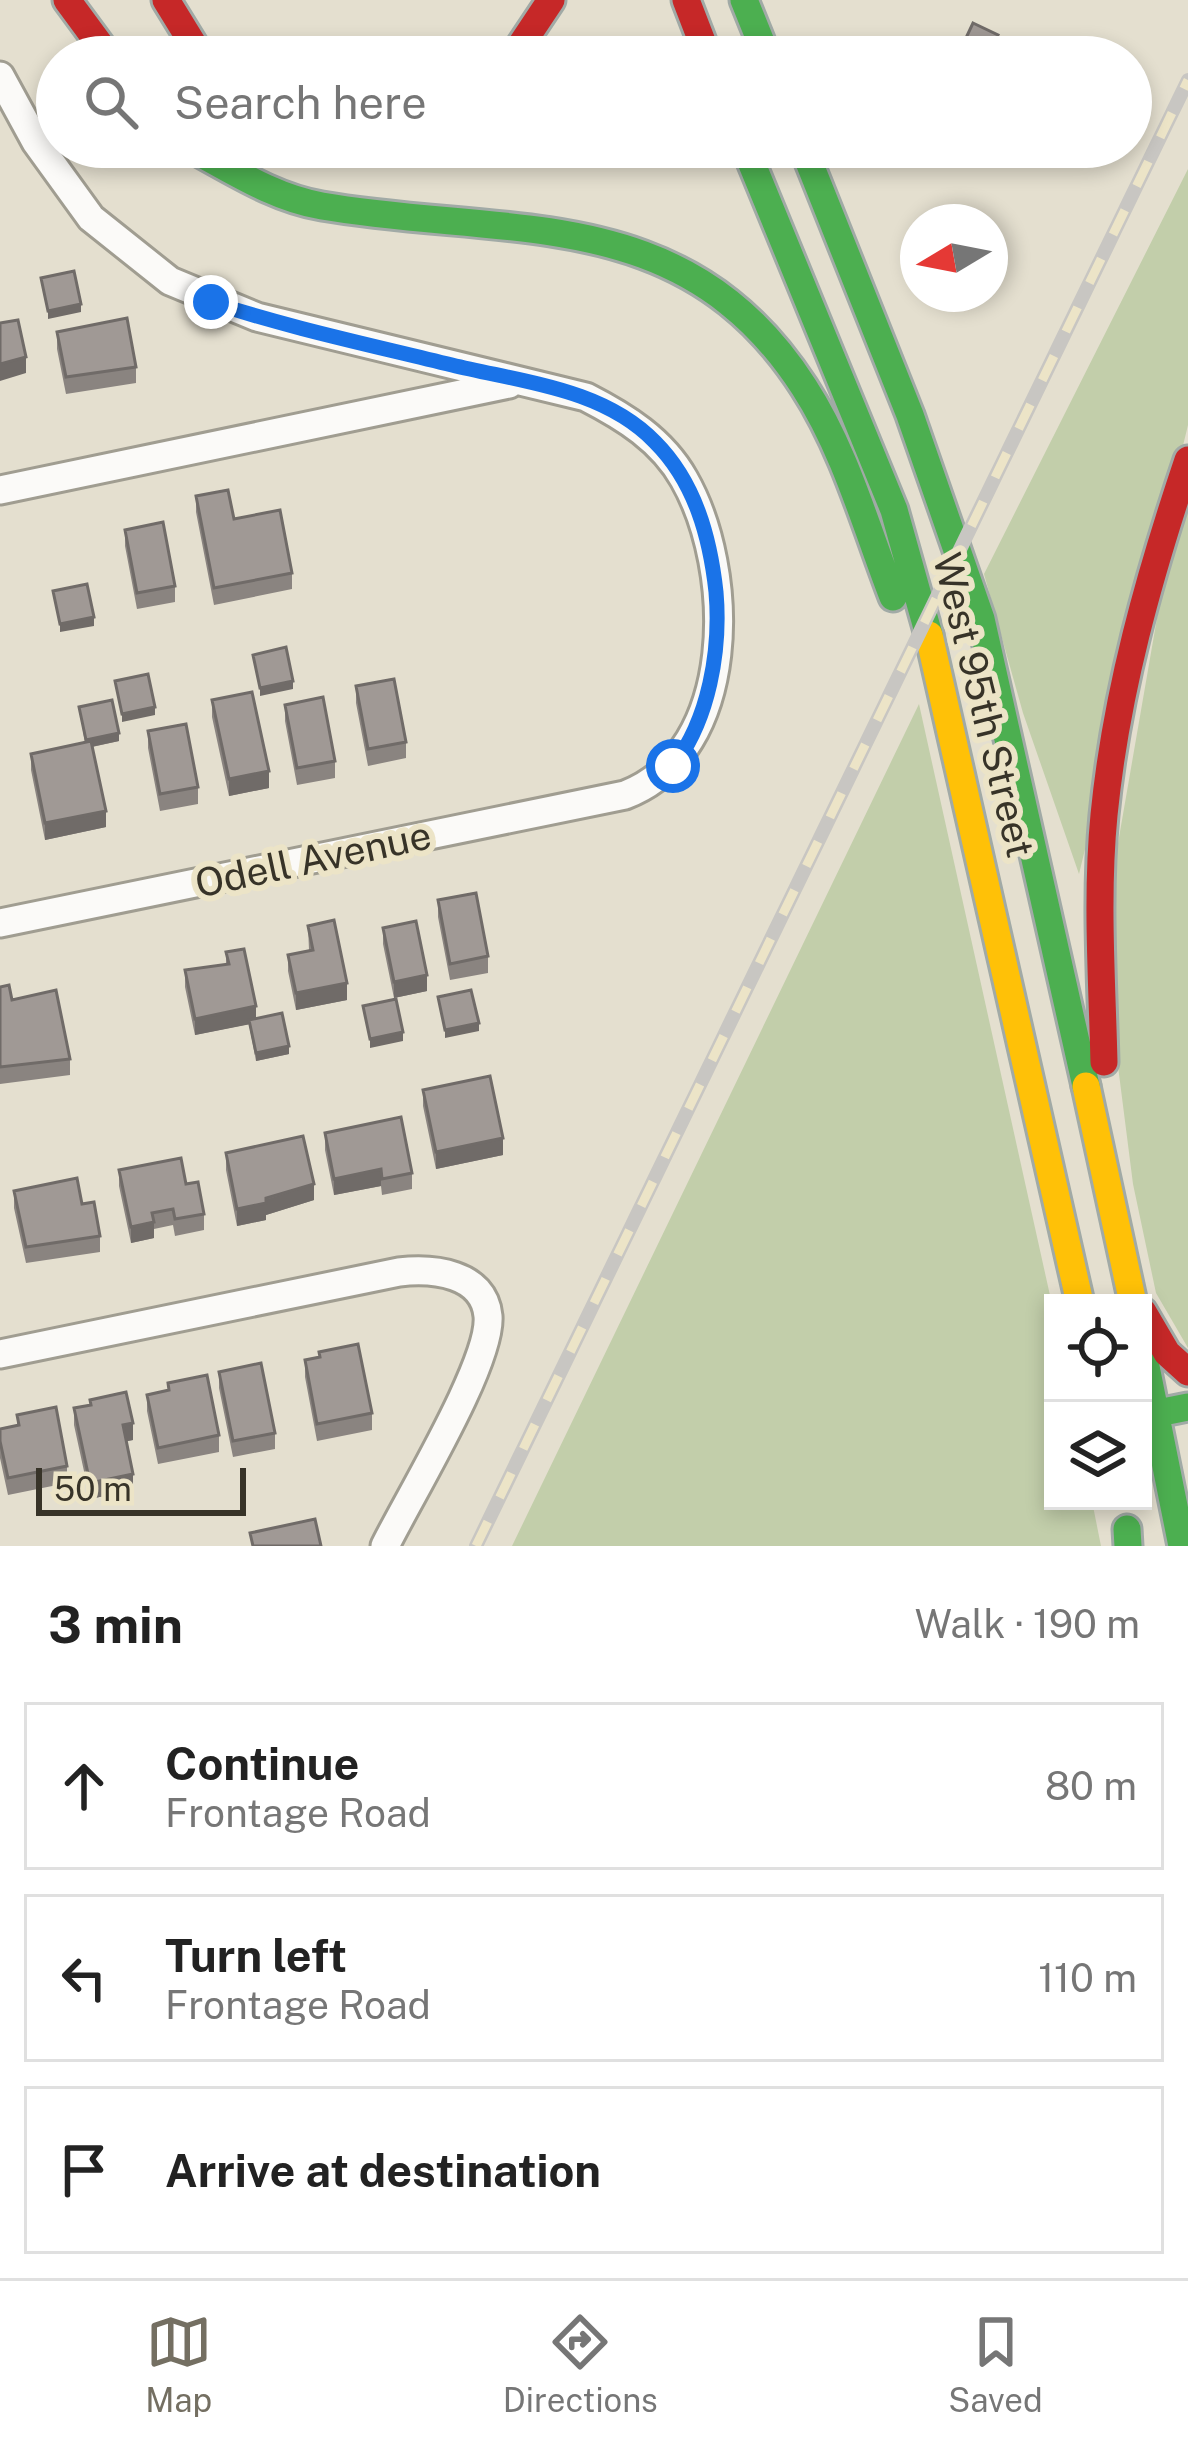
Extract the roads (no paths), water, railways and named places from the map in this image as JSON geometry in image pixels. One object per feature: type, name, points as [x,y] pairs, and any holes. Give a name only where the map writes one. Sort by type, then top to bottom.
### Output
[{"type":"main road","points":[[68,0],[94,36]]},
{"type":"main road","points":[[166,0],[188,36]]},
{"type":"main road","points":[[527,36],[550,0]]},
{"type":"main road","points":[[686,0],[700,36]]},
{"type":"main road","points":[[744,0],[759,36]]},
{"type":"main road","points":[[228,168],[277,194],[321,206],[614,240],[706,282],[745,312],[803,385],[830,437],[965,779]]},
{"type":"main road","name":"West 95th Street","points":[[754,168],[894,510],[965,779],[1077,1294]]},
{"type":"main road","name":"West 95th Street","points":[[811,168],[932,468],[976,598],[1134,1294]]},
{"type":"main road","points":[[1108,1179],[1099,907],[1104,816],[1131,648],[1188,460]]},
{"type":"main road","points":[[1152,1328],[1167,1353],[1188,1372]]},
{"type":"main road","points":[[1152,1413],[1188,1407]]},
{"type":"main road","points":[[1152,1426],[1182,1546]]},
{"type":"street","points":[[0,76],[36,143]]},
{"type":"street","points":[[54,168],[91,218],[170,281],[257,317],[519,381]]},
{"type":"street","points":[[0,490],[519,381]]},
{"type":"street","name":"Odell Avenue","points":[[0,923],[626,795],[650,786],[692,743],[713,665],[717,605],[712,553],[682,476],[654,441],[586,397],[519,381]]},
{"type":"street","points":[[0,1354],[417,1270],[440,1270],[472,1285],[482,1297],[488,1328],[468,1382],[385,1546]]},
{"type":"railway","points":[[1152,154],[1188,80]]},
{"type":"railway","points":[[476,1546],[1145,168]]}]
